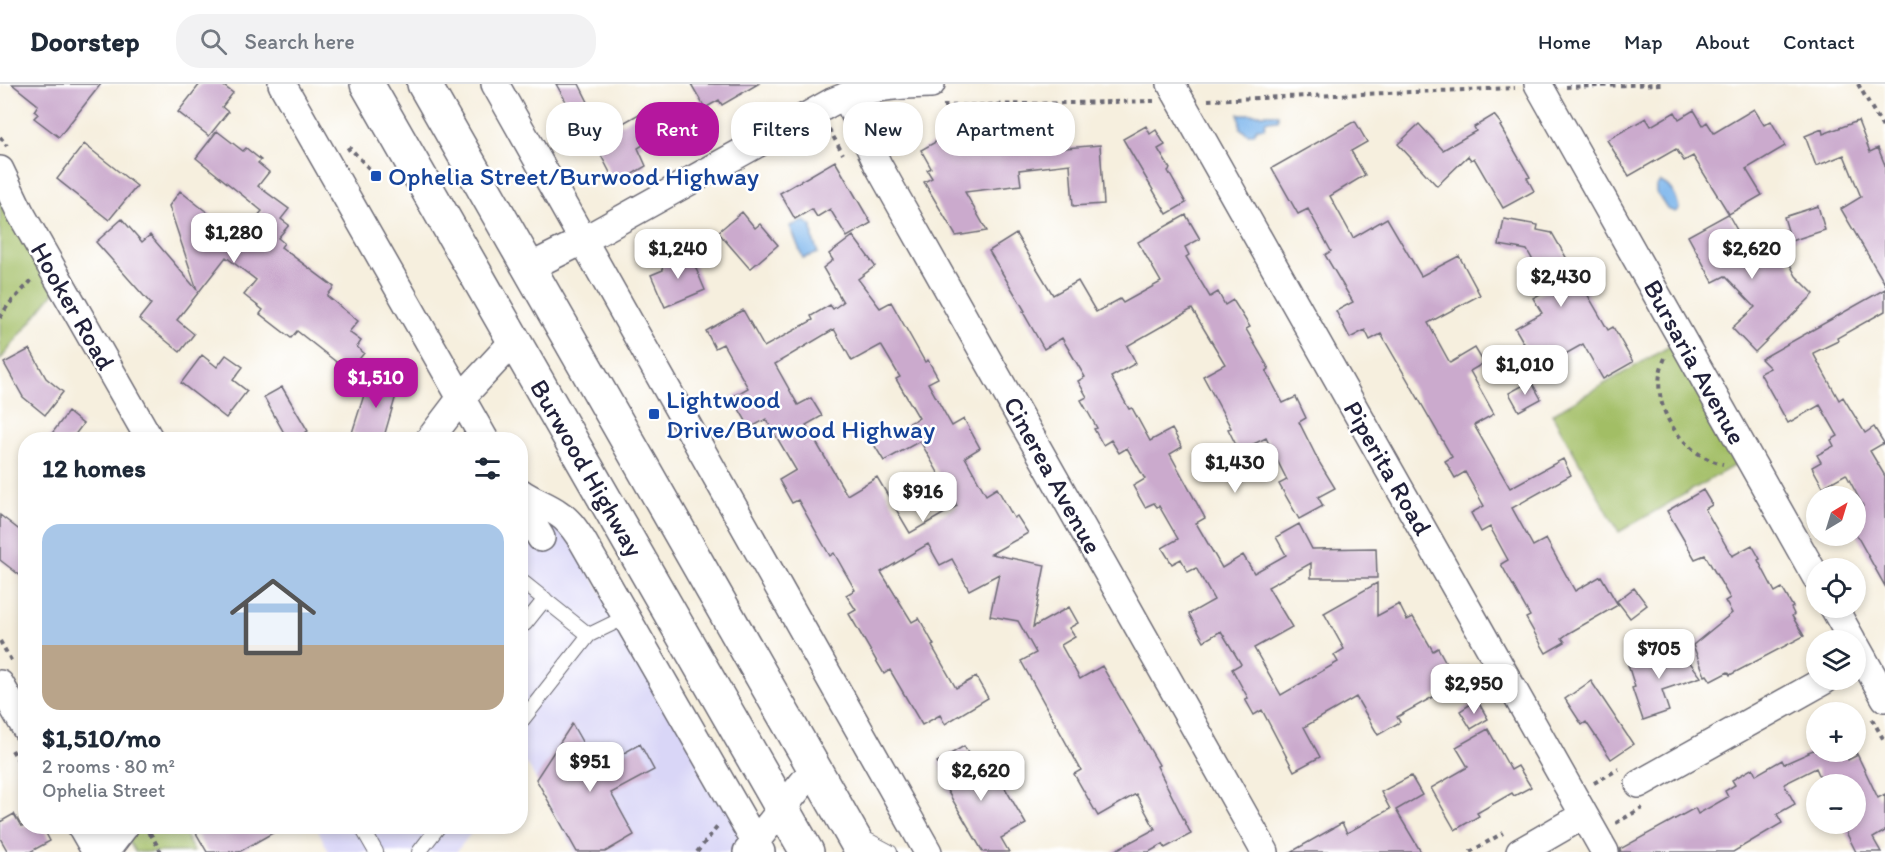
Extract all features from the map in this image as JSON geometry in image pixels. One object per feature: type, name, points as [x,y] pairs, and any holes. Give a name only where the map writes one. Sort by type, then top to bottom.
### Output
[{"type":"highway","name":"Burwood Highway","points":[[367,84],[807,852]]},
{"type":"highway","name":"Burwood Highway","points":[[424,84],[856,841]]},
{"type":"street","points":[[282,84],[480,432]]},
{"type":"street","points":[[495,84],[928,852]]},
{"type":"street","points":[[528,268],[584,240],[820,107],[846,96],[882,86],[935,95]]},
{"type":"street","name":"Bursaria Avenue","points":[[1526,86],[1806,560]]},
{"type":"street","name":"Piperita Road","points":[[1162,93],[1605,852]]},
{"type":"street","name":"Cinerea Avenue","points":[[846,96],[878,165],[1265,852]]},
{"type":"street","name":"Hooker Road","points":[[0,170],[20,212],[145,432]]},
{"type":"street","points":[[435,432],[461,398],[514,341]]},
{"type":"street","name":"Burwood Highway","points":[[528,497],[558,513],[574,528],[626,616],[754,849]]},
{"type":"street","points":[[528,516],[541,538]]},
{"type":"street","points":[[1866,668],[1885,698]]},
{"type":"street","points":[[0,684],[18,715]]},
{"type":"street","points":[[1639,784],[1807,690]]},
{"type":"street","points":[[754,849],[782,808],[814,769]]},
{"type":"street","points":[[1520,852],[1584,815]]},
{"type":"street","points":[[86,834],[96,852]]},
{"type":"street","points":[[105,852],[132,834]]},
{"type":"lane","points":[[528,586],[589,635]]},
{"type":"lane","points":[[528,620],[545,599]]},
{"type":"lane","points":[[528,710],[547,678],[589,635],[626,616]]},
{"type":"lane","points":[[366,834],[376,852]]},
{"type":"lane","points":[[419,852],[434,834]]},
{"type":"lane","points":[[856,841],[890,852]]},
{"type":"path","points":[[1567,87],[1661,84]]},
{"type":"path","points":[[1858,84],[1885,131]]},
{"type":"path","points":[[1205,100],[1526,86]]},
{"type":"path","points":[[935,95],[1162,93]]},
{"type":"path","points":[[342,153],[350,148],[376,176]]},
{"type":"path","points":[[0,318],[8,305],[33,278]]},
{"type":"path","points":[[1666,357],[1660,372],[1659,386],[1671,426],[1704,456],[1727,464]]},
{"type":"path","points":[[697,852],[719,825]]},
{"type":"path","points":[[142,834],[161,852]]},
{"type":"shaded area","points":[[528,496],[550,509],[761,852],[575,852],[528,765]]},
{"type":"shaded area","points":[[320,834],[470,834],[456,852],[329,852]]},
{"type":"green space","points":[[0,170],[61,284],[0,360]]},
{"type":"green space","points":[[1682,339],[1749,457],[1619,532],[1552,414]]},
{"type":"green space","points":[[124,834],[185,834],[194,852],[135,852]]},
{"type":"water","points":[[1239,114],[1278,114],[1278,120],[1266,121],[1264,128],[1257,128],[1253,134],[1248,134],[1240,128]]},
{"type":"water","points":[[1660,182],[1670,189],[1677,201],[1679,209],[1675,212],[1667,209],[1656,192],[1656,186]]},
{"type":"water","points":[[804,221],[812,226],[813,239],[818,253],[803,258],[790,226]]},
{"type":"building","points":[[12,84],[101,84],[59,137],[34,118],[38,114],[34,111],[38,105]]},
{"type":"building","points":[[200,84],[221,84],[233,93],[222,107],[228,112],[209,136],[178,112]]},
{"type":"building","points":[[556,84],[579,84],[588,102],[566,102]]},
{"type":"building","points":[[691,84],[758,84],[722,105],[719,100],[702,102]]},
{"type":"building","points":[[1754,109],[1764,125],[1771,121],[1785,146],[1746,169],[1762,195],[1729,214],[1693,156],[1684,161],[1676,149],[1629,176],[1607,140],[1646,118],[1651,126],[1675,112],[1679,119],[1694,110],[1703,125],[1707,122],[1714,133]]},
{"type":"building","points":[[1494,115],[1502,125],[1500,126],[1530,177],[1527,178],[1534,191],[1503,208],[1474,158],[1471,160],[1468,156],[1437,186],[1398,144],[1419,124],[1443,150],[1476,131],[1474,127]]},
{"type":"building","points":[[635,116],[635,156],[642,156],[646,166],[616,184],[601,156],[623,156],[623,123]]},
{"type":"building","points":[[1355,121],[1367,142],[1351,151],[1365,175],[1330,196],[1353,238],[1387,218],[1421,276],[1459,256],[1480,295],[1428,323],[1450,363],[1475,348],[1484,363],[1470,371],[1494,414],[1474,425],[1510,488],[1563,459],[1571,475],[1512,508],[1533,546],[1546,539],[1575,591],[1601,576],[1618,605],[1569,633],[1562,638],[1565,642],[1546,653],[1526,618],[1530,616],[1501,564],[1508,560],[1490,527],[1481,532],[1471,513],[1484,506],[1465,472],[1455,478],[1445,461],[1452,457],[1381,334],[1370,340],[1365,330],[1350,338],[1336,311],[1353,302],[1325,255],[1331,251],[1308,209],[1298,214],[1272,168]]},
{"type":"building","points":[[1858,121],[1870,152],[1878,148],[1885,165],[1885,284],[1841,209],[1861,197],[1844,155],[1816,166],[1805,136],[1822,129],[1823,134]]},
{"type":"building","points":[[1146,126],[1150,134],[1156,130],[1165,145],[1158,149],[1186,203],[1167,214],[1123,139]]},
{"type":"building","points":[[217,131],[243,151],[246,148],[261,160],[258,163],[269,172],[258,186],[289,209],[281,219],[289,225],[278,238],[284,243],[281,247],[334,287],[327,296],[358,321],[349,332],[361,341],[357,347],[364,353],[349,372],[297,331],[291,338],[260,314],[263,310],[244,295],[256,280],[226,257],[177,320],[194,334],[180,352],[139,319],[151,304],[96,242],[122,219],[142,242],[150,235],[197,290],[169,206],[180,191],[238,240],[262,211],[196,158]]},
{"type":"building","points":[[935,142],[935,156],[1075,156],[1075,147],[1100,145],[1104,204],[1073,206],[1070,164],[1019,170],[1021,185],[965,192],[987,231],[956,236],[924,182],[932,178],[927,170],[931,168],[923,154],[923,149]]},
{"type":"building","points":[[84,144],[137,186],[109,220],[57,179]]},
{"type":"building","points":[[835,161],[871,223],[847,237],[830,209],[817,217],[812,209],[795,219],[780,193]]},
{"type":"building","points":[[1818,206],[1825,230],[1791,241],[1784,217]]},
{"type":"building","points":[[742,212],[755,228],[760,224],[778,245],[750,269],[718,232]]},
{"type":"building","points":[[1728,214],[1756,264],[1782,249],[1796,276],[1814,294],[1755,352],[1732,328],[1755,307],[1725,276],[1713,282],[1688,236]]},
{"type":"building","points":[[1186,215],[1200,239],[1185,247],[1189,255],[1186,257],[1210,297],[1218,292],[1225,305],[1233,300],[1250,327],[1246,329],[1269,369],[1266,371],[1283,403],[1296,397],[1306,418],[1299,422],[1335,488],[1318,497],[1323,506],[1299,519],[1279,484],[1287,480],[1266,438],[1239,451],[1228,429],[1231,428],[1203,376],[1225,364],[1192,309],[1127,346],[1136,363],[1111,377],[1129,409],[1132,408],[1150,441],[1172,429],[1182,447],[1170,454],[1205,518],[1196,523],[1222,568],[1243,555],[1254,573],[1286,555],[1276,537],[1299,524],[1312,549],[1376,548],[1377,578],[1311,578],[1311,563],[1268,587],[1292,627],[1254,648],[1281,695],[1338,662],[1334,655],[1344,649],[1324,613],[1377,583],[1377,616],[1399,604],[1407,620],[1413,617],[1433,651],[1438,648],[1450,670],[1446,672],[1454,685],[1397,717],[1400,722],[1378,735],[1356,697],[1304,727],[1320,757],[1294,771],[1262,710],[1254,715],[1245,699],[1248,698],[1232,669],[1241,664],[1221,631],[1204,641],[1189,614],[1214,600],[1196,568],[1188,572],[1181,559],[1172,564],[1162,548],[1178,539],[1159,506],[1157,507],[1154,503],[1145,507],[1133,486],[1145,479],[1127,448],[1119,453],[1111,440],[1103,445],[1094,429],[1097,428],[1081,400],[1087,397],[1078,381],[1085,377],[1062,338],[1044,349],[1023,312],[1025,311],[989,251],[1016,234],[1053,295],[1078,281],[1096,312],[1120,299],[1123,303],[1161,282],[1138,242]]},
{"type":"building","points":[[1504,219],[1538,225],[1537,230],[1552,233],[1608,330],[1613,327],[1633,362],[1603,379],[1583,344],[1530,374],[1519,355],[1528,350],[1515,328],[1542,313],[1533,298],[1549,289],[1527,250],[1499,245]]},
{"type":"building","points":[[853,236],[875,266],[858,279],[880,308],[891,302],[925,362],[928,360],[938,378],[928,383],[952,426],[964,419],[980,448],[965,457],[986,495],[997,488],[1014,518],[1017,516],[1028,533],[991,554],[1045,565],[1033,627],[1069,607],[1078,623],[1069,628],[1075,637],[1061,645],[1080,679],[1102,666],[1159,765],[1157,766],[1191,834],[1165,848],[1163,844],[1149,852],[1112,852],[1155,829],[1136,794],[1098,816],[1074,774],[1081,770],[1021,661],[1036,653],[1018,621],[990,616],[999,574],[969,590],[952,559],[940,565],[928,544],[881,572],[912,622],[919,618],[956,688],[976,677],[988,698],[945,724],[940,715],[922,725],[890,670],[884,674],[849,614],[856,610],[846,595],[855,590],[834,553],[830,556],[798,500],[792,503],[779,480],[796,470],[766,419],[750,428],[732,397],[748,388],[723,344],[715,348],[706,331],[743,310],[764,347],[813,320],[811,316],[830,305],[833,309],[843,302],[823,268],[833,260],[829,254]],"holes":[[[834,329],[852,361],[881,345],[900,377],[896,379],[919,418],[873,443],[884,461],[920,441],[957,506],[910,533],[877,477],[847,495],[806,425],[822,416],[811,398],[798,405],[775,364]]]},
{"type":"building","points":[[689,252],[705,290],[665,307],[651,275],[663,270],[661,264]]},
{"type":"building","points":[[1885,289],[1885,311],[1837,338],[1838,341],[1813,353],[1839,400],[1843,397],[1865,433],[1874,427],[1884,443],[1870,451],[1885,476],[1885,586],[1863,546],[1866,546],[1866,486],[1852,486],[1846,474],[1822,486],[1812,467],[1821,462],[1817,455],[1834,446],[1831,440],[1838,436],[1820,405],[1788,423],[1760,373],[1770,368],[1761,359]]},
{"type":"building","points":[[30,349],[46,378],[63,392],[45,415],[23,397],[4,363]]},
{"type":"building","points":[[202,355],[217,367],[226,355],[243,367],[233,380],[247,391],[226,418],[181,383]]},
{"type":"building","points":[[370,376],[399,385],[385,432],[352,432]]},
{"type":"building","points":[[1531,381],[1541,399],[1519,411],[1509,393]]},
{"type":"building","points":[[282,387],[308,431],[284,432],[264,397]]},
{"type":"building","points":[[68,412],[83,424],[77,432],[53,432]]},
{"type":"building","points":[[1703,490],[1712,505],[1705,509],[1732,556],[1752,545],[1775,592],[1782,588],[1793,607],[1791,608],[1794,614],[1792,616],[1804,636],[1730,675],[1728,672],[1711,681],[1707,675],[1705,676],[1693,645],[1732,613],[1725,601],[1730,598],[1705,555],[1695,559],[1667,511]]},
{"type":"building","points":[[0,515],[18,529],[18,574],[0,560]]},
{"type":"building","points":[[1634,588],[1647,605],[1630,618],[1617,601]]},
{"type":"building","points":[[1679,648],[1701,677],[1662,690],[1669,711],[1643,720],[1632,688],[1635,687],[1628,665]]},
{"type":"building","points":[[1591,681],[1633,744],[1611,759],[1586,722],[1582,725],[1565,699]]},
{"type":"building","points":[[1477,700],[1488,719],[1471,729],[1460,711]]},
{"type":"building","points":[[572,724],[597,768],[640,744],[654,770],[611,793],[634,835],[605,852],[577,852],[536,779]]},
{"type":"building","points":[[1488,729],[1511,770],[1518,766],[1531,787],[1514,796],[1512,793],[1477,813],[1479,816],[1455,830],[1431,788],[1468,767],[1456,747]]},
{"type":"building","points":[[964,746],[985,783],[998,776],[1026,824],[1001,838],[1009,852],[983,852],[945,787],[950,784],[937,762]]},
{"type":"building","points":[[1806,754],[1806,762],[1861,762],[1878,798],[1885,794],[1885,831],[1873,838],[1881,852],[1856,852],[1847,834],[1866,834],[1866,774],[1819,774],[1816,768],[1784,784],[1795,804],[1777,814],[1782,823],[1733,852],[1621,852],[1620,849],[1695,808],[1698,814],[1728,797],[1725,791],[1735,785],[1732,780],[1753,768],[1756,775],[1782,760],[1784,764]]},
{"type":"building","points":[[1411,776],[1422,795],[1396,810],[1421,852],[1291,852],[1342,823],[1347,833],[1390,809],[1381,792]]},
{"type":"building","points":[[14,814],[18,821],[18,834],[46,834],[50,841],[30,852],[8,852],[0,838],[0,822]]},
{"type":"building","points":[[197,834],[271,834],[239,852],[207,852]]},
{"type":"place","name":"Ophelia Street/Burwood Highway","points":[[376,176]]},
{"type":"place","name":"Lightwood Drive/Burwood Highway","points":[[654,414]]}]
